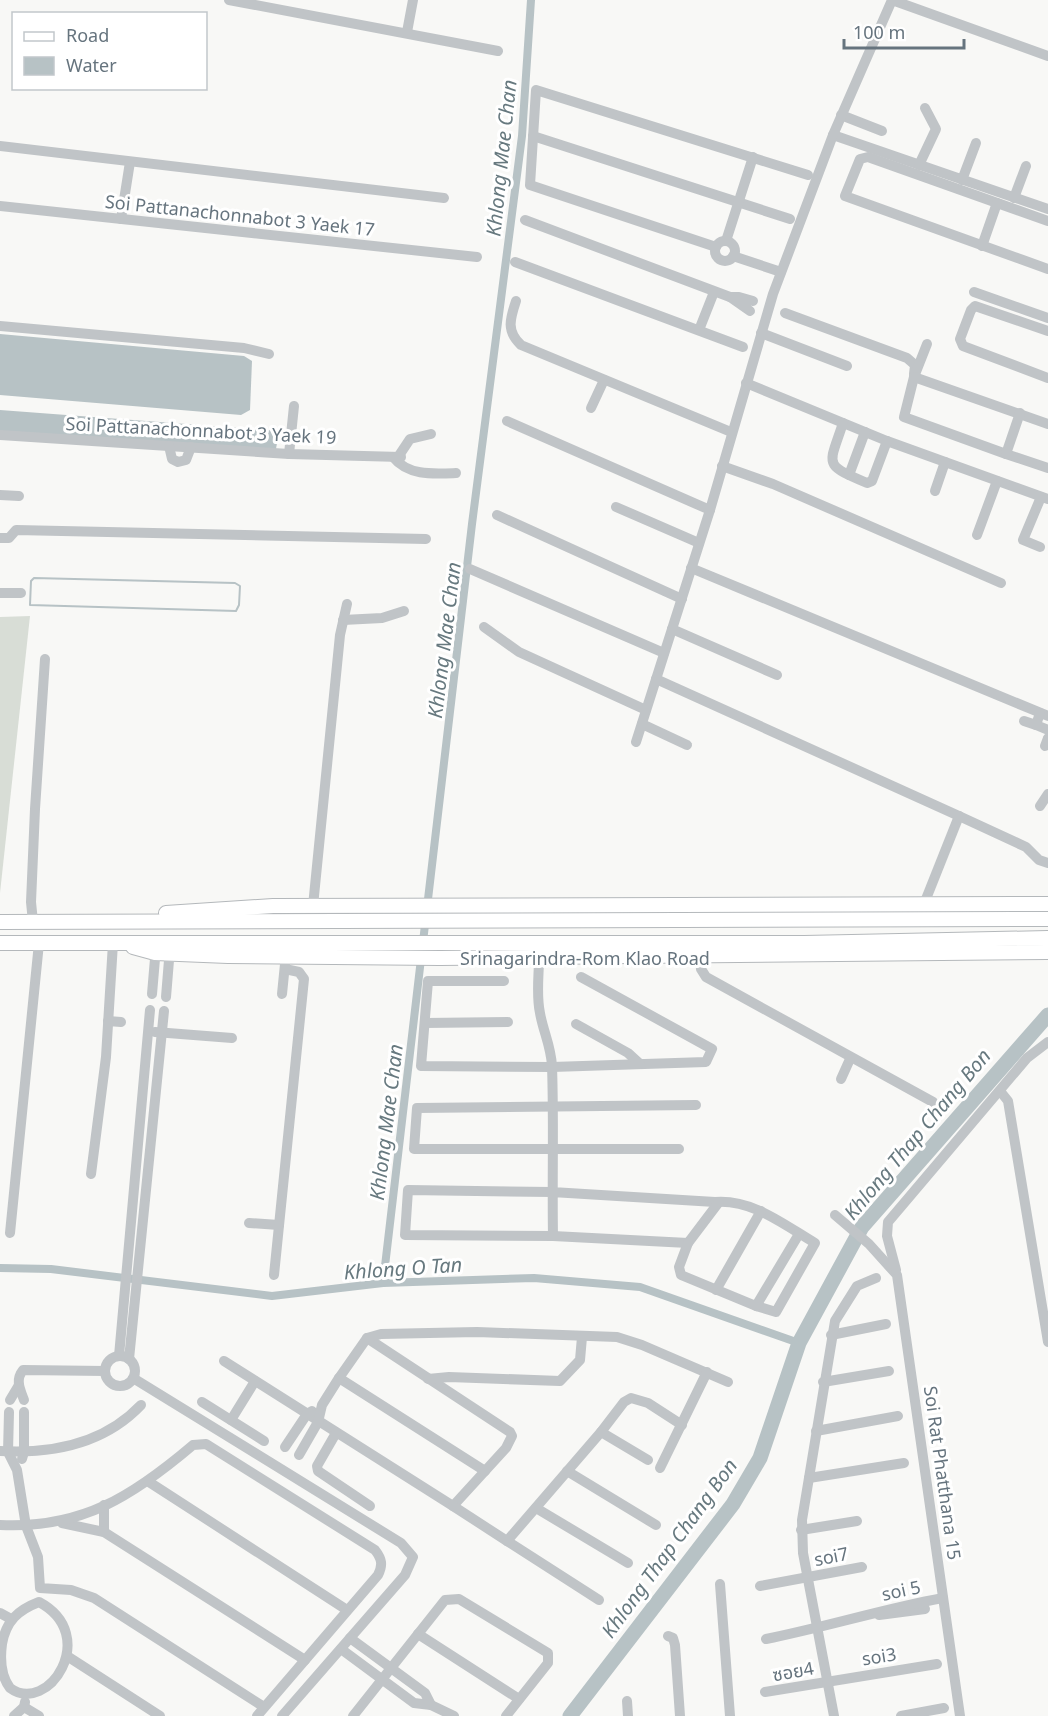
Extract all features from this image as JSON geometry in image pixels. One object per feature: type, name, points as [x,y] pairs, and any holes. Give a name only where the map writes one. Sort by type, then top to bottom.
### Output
[{"type":"main road","name":"Srinagarindra-Rom Klao Road","points":[[125,920],[184,911],[313,906],[678,903],[1048,904]]},
{"type":"main road","points":[[678,903],[819,920]]},
{"type":"main road","name":"Srinagarindra-Rom Klao Road","points":[[0,922],[1048,919]]},
{"type":"main road","name":"Srinagarindra-Rom Klao Road","points":[[163,947],[402,941],[804,943],[1048,938]]},
{"type":"main road","name":"Srinagarindra-Rom Klao Road","points":[[0,944],[119,943],[285,963],[400,958],[700,957],[1042,952]]},
{"type":"main road","points":[[680,957],[804,943]]},
{"type":"street","points":[[233,0],[498,51]]},
{"type":"street","points":[[407,32],[413,0]]},
{"type":"street","points":[[636,742],[710,510],[761,333],[759,309],[781,272],[841,115],[892,0],[1048,56]]},
{"type":"street","points":[[753,157],[726,241],[716,247],[530,184],[536,90],[753,157],[808,175]]},
{"type":"street","points":[[919,165],[936,129],[925,108]]},
{"type":"street","points":[[841,115],[882,131]]},
{"type":"street","points":[[833,135],[1048,209]]},
{"type":"street","points":[[533,136],[790,219]]},
{"type":"street","points":[[962,180],[976,143]]},
{"type":"street","points":[[0,146],[444,198]]},
{"type":"street","points":[[1048,221],[864,157],[845,196],[1048,269]]},
{"type":"street","points":[[121,219],[130,162]]},
{"type":"street","points":[[1014,198],[1026,166]]},
{"type":"street","points":[[982,246],[997,203]]},
{"type":"street","name":"Soi Pattanachonnabot 3 Yaek 17","points":[[0,206],[477,257]]},
{"type":"street","points":[[525,220],[759,309]]},
{"type":"street","points":[[716,247],[715,254],[719,259],[726,261],[733,256],[734,247],[726,241]]},
{"type":"street","points":[[733,256],[781,272]]},
{"type":"street","points":[[515,262],[743,347]]},
{"type":"street","points":[[699,330],[714,292]]},
{"type":"street","points":[[974,292],[1048,318]]},
{"type":"street","points":[[516,301],[510,329],[514,339],[522,345],[731,432]]},
{"type":"street","points":[[1048,331],[975,306],[971,310],[960,339],[963,346],[1048,378]]},
{"type":"street","points":[[784,313],[907,358],[915,365],[905,417],[1048,468]]},
{"type":"street","points":[[0,326],[244,348],[269,354]]},
{"type":"street","points":[[761,333],[847,366]]},
{"type":"street","points":[[914,377],[927,344]]},
{"type":"street","points":[[914,377],[1048,422]]},
{"type":"street","points":[[591,408],[604,380]]},
{"type":"street","points":[[746,383],[887,441],[1045,498],[1023,540],[1040,547]]},
{"type":"street","points":[[289,454],[294,406]]},
{"type":"street","points":[[1006,454],[1020,413]]},
{"type":"street","points":[[507,421],[710,510]]},
{"type":"street","points":[[843,423],[831,459],[835,469],[849,475],[870,483],[887,441]]},
{"type":"street","points":[[849,475],[864,432]]},
{"type":"street","points":[[431,434],[410,439],[397,457],[399,464],[423,473],[456,473]]},
{"type":"street","name":"Soi Pattanachonnabot 3 Yaek 19","points":[[0,435],[289,454],[397,457]]},
{"type":"street","points":[[170,446],[172,459],[178,462],[186,460],[191,447]]},
{"type":"street","points":[[935,491],[945,462]]},
{"type":"street","points":[[722,466],[773,484],[1001,583]]},
{"type":"street","points":[[977,535],[997,482]]},
{"type":"street","points":[[0,495],[20,496]]},
{"type":"street","points":[[616,507],[699,543]]},
{"type":"street","points":[[498,515],[682,599]]},
{"type":"street","points":[[0,538],[9,538],[16,530],[426,539]]},
{"type":"street","points":[[692,568],[1044,714],[1035,725]]},
{"type":"street","points":[[470,569],[664,653]]},
{"type":"street","points":[[0,593],[21,593]]},
{"type":"street","points":[[313,906],[343,620],[347,604]]},
{"type":"street","points":[[343,620],[382,618],[404,611]]},
{"type":"street","points":[[484,627],[519,652],[586,686],[595,694]]},
{"type":"street","points":[[672,629],[777,675]]},
{"type":"street","points":[[33,922],[31,902],[35,809],[45,659]]},
{"type":"street","points":[[524,661],[646,710]]},
{"type":"street","points":[[656,679],[1026,847],[1039,860],[1048,863]]},
{"type":"street","points":[[1024,721],[1048,730]]},
{"type":"street","points":[[642,724],[687,745]]},
{"type":"street","points":[[1040,806],[1048,794]]},
{"type":"street","points":[[924,904],[959,816]]},
{"type":"street","points":[[10,1233],[39,943]]},
{"type":"street","points":[[91,1174],[119,943]]},
{"type":"street","points":[[152,994],[163,947]]},
{"type":"street","points":[[163,947],[166,997]]},
{"type":"street","points":[[700,957],[701,969],[706,977],[850,1059],[933,1102]]},
{"type":"street","points":[[539,958],[537,995],[540,1014],[550,1043],[552,1066],[553,1236]]},
{"type":"street","points":[[274,1275],[304,979],[299,972],[285,963],[282,994]]},
{"type":"street","points":[[504,981],[428,981],[421,1066],[552,1066],[706,1062],[712,1048],[581,977]]},
{"type":"street","points":[[136,1232],[150,1010]]},
{"type":"street","points":[[105,1371],[111,1383],[117,1385],[123,1386],[134,1378],[135,1368],[124,1357],[126,1331],[164,1011]]},
{"type":"street","points":[[108,1021],[121,1022]]},
{"type":"street","points":[[425,1023],[508,1022]]},
{"type":"street","points":[[576,1024],[628,1053],[640,1064]]},
{"type":"street","points":[[148,1031],[232,1038]]},
{"type":"street","points":[[1048,1042],[1027,1058],[1000,1091],[1008,1101],[1048,1342]]},
{"type":"street","points":[[841,1079],[850,1059]]},
{"type":"street","name":"Soi Rat Phatthana 15","points":[[960,1716],[897,1275],[887,1236],[888,1222],[1000,1091]]},
{"type":"street","points":[[679,1149],[414,1149],[417,1108],[696,1105]]},
{"type":"street","points":[[688,1243],[553,1236],[405,1235],[408,1190],[552,1192],[719,1202],[736,1201],[760,1211],[815,1243],[776,1312],[716,1290],[679,1272],[688,1243],[719,1202]]},
{"type":"street","points":[[716,1290],[760,1211]]},
{"type":"street","points":[[835,1215],[869,1244],[897,1275]]},
{"type":"street","points":[[249,1222],[279,1225]]},
{"type":"street","points":[[756,1306],[799,1234]]},
{"type":"street","points":[[834,1716],[807,1577],[801,1530],[823,1382],[835,1321],[857,1286],[876,1278]]},
{"type":"street","points":[[831,1335],[886,1324]]},
{"type":"street","points":[[287,1474],[318,1422],[322,1405],[367,1338],[396,1332],[628,1339],[728,1382]]},
{"type":"street","points":[[428,1379],[449,1377],[560,1381],[580,1360],[582,1337]]},
{"type":"street","points":[[367,1338],[510,1432],[510,1441],[453,1506]]},
{"type":"street","points":[[105,1371],[111,1359],[124,1357]]},
{"type":"street","points":[[224,1361],[599,1600]]},
{"type":"street","points":[[24,1400],[18,1385],[18,1377],[22,1370],[105,1371]]},
{"type":"street","points":[[823,1382],[889,1371]]},
{"type":"street","points":[[660,1468],[707,1372]]},
{"type":"street","points":[[134,1378],[401,1543],[413,1557],[405,1575],[282,1716]]},
{"type":"street","points":[[339,1378],[485,1471]]},
{"type":"street","points":[[231,1420],[255,1381]]},
{"type":"street","points":[[10,1400],[18,1385]]},
{"type":"street","points":[[507,1541],[624,1402],[631,1398],[648,1403],[682,1425]]},
{"type":"street","points":[[202,1402],[264,1442]]},
{"type":"street","points":[[4,1452],[67,1447],[98,1437],[126,1421],[141,1405]]},
{"type":"street","points":[[273,1466],[307,1414],[322,1405]]},
{"type":"street","points":[[9,1412],[4,1452],[17,1470],[26,1526],[38,1557],[39,1602]]},
{"type":"street","points":[[17,1470],[24,1452],[24,1412]]},
{"type":"street","points":[[816,1431],[898,1416]]},
{"type":"street","points":[[601,1432],[648,1460]]},
{"type":"street","points":[[336,1433],[317,1466],[318,1471],[370,1506]]},
{"type":"street","points":[[0,1525],[26,1526],[72,1518],[149,1482],[193,1445],[206,1444],[375,1550],[381,1558],[382,1567],[261,1712],[94,1598],[71,1590],[40,1588]]},
{"type":"street","points":[[809,1478],[904,1463]]},
{"type":"street","points":[[567,1471],[656,1525]]},
{"type":"street","points":[[149,1482],[347,1610]]},
{"type":"street","points":[[104,1505],[104,1532]]},
{"type":"street","points":[[536,1508],[628,1563]]},
{"type":"street","points":[[801,1530],[857,1521]]},
{"type":"street","points":[[52,1522],[104,1532],[305,1660]]},
{"type":"street","name":"soi7","points":[[760,1586],[862,1567]]},
{"type":"street","points":[[720,1584],[730,1716]]},
{"type":"street","points":[[353,1716],[444,1600],[459,1599],[548,1653],[548,1663],[506,1716]]},
{"type":"street","points":[[14,1716],[24,1704],[39,1702],[55,1689],[64,1672],[67,1638],[62,1623],[51,1609],[39,1602],[22,1608],[11,1619],[4,1633],[1,1649],[3,1684],[19,1700],[24,1704],[39,1716]]},
{"type":"street","name":"soi 5","points":[[766,1639],[866,1616],[893,1615],[944,1602]]},
{"type":"street","points":[[0,1613],[11,1619]]},
{"type":"street","points":[[418,1634],[519,1700]]},
{"type":"street","points":[[668,1635],[673,1638],[675,1645],[680,1716]]},
{"type":"street","points":[[350,1638],[425,1693],[431,1704]]},
{"type":"street","points":[[341,1649],[414,1703],[431,1704],[454,1716]]},
{"type":"street","points":[[67,1656],[160,1716]]},
{"type":"street","name":"soi3","points":[[827,1681],[937,1664]]},
{"type":"street","name":"ซอย4","points":[[765,1692],[827,1681]]},
{"type":"street","points":[[627,1701],[628,1716]]},
{"type":"street","points":[[901,1716],[944,1708]]},
{"type":"shaded area","points":[[30,616],[0,893],[0,617]]},
{"type":"water","points":[[0,334],[244,356],[252,361],[250,410],[241,415],[0,395]]},
{"type":"water","points":[[0,410],[279,431],[276,449],[0,432]]},
{"type":"waterway","name":"Khlong Mae Chan","points":[[383,1283],[472,524],[522,136],[531,0]]},
{"type":"waterway","points":[[34,578],[235,583],[240,586],[239,605],[236,611],[30,605],[31,581],[34,578]]},
{"type":"waterway","name":"Khlong Thap Chang Bon","points":[[570,1716],[733,1504],[760,1458],[799,1343],[862,1227],[1048,1015]]},
{"type":"waterway","name":"Khlong O Tan","points":[[0,1268],[51,1269],[272,1296],[383,1283],[534,1278],[640,1287],[799,1343]]}]
